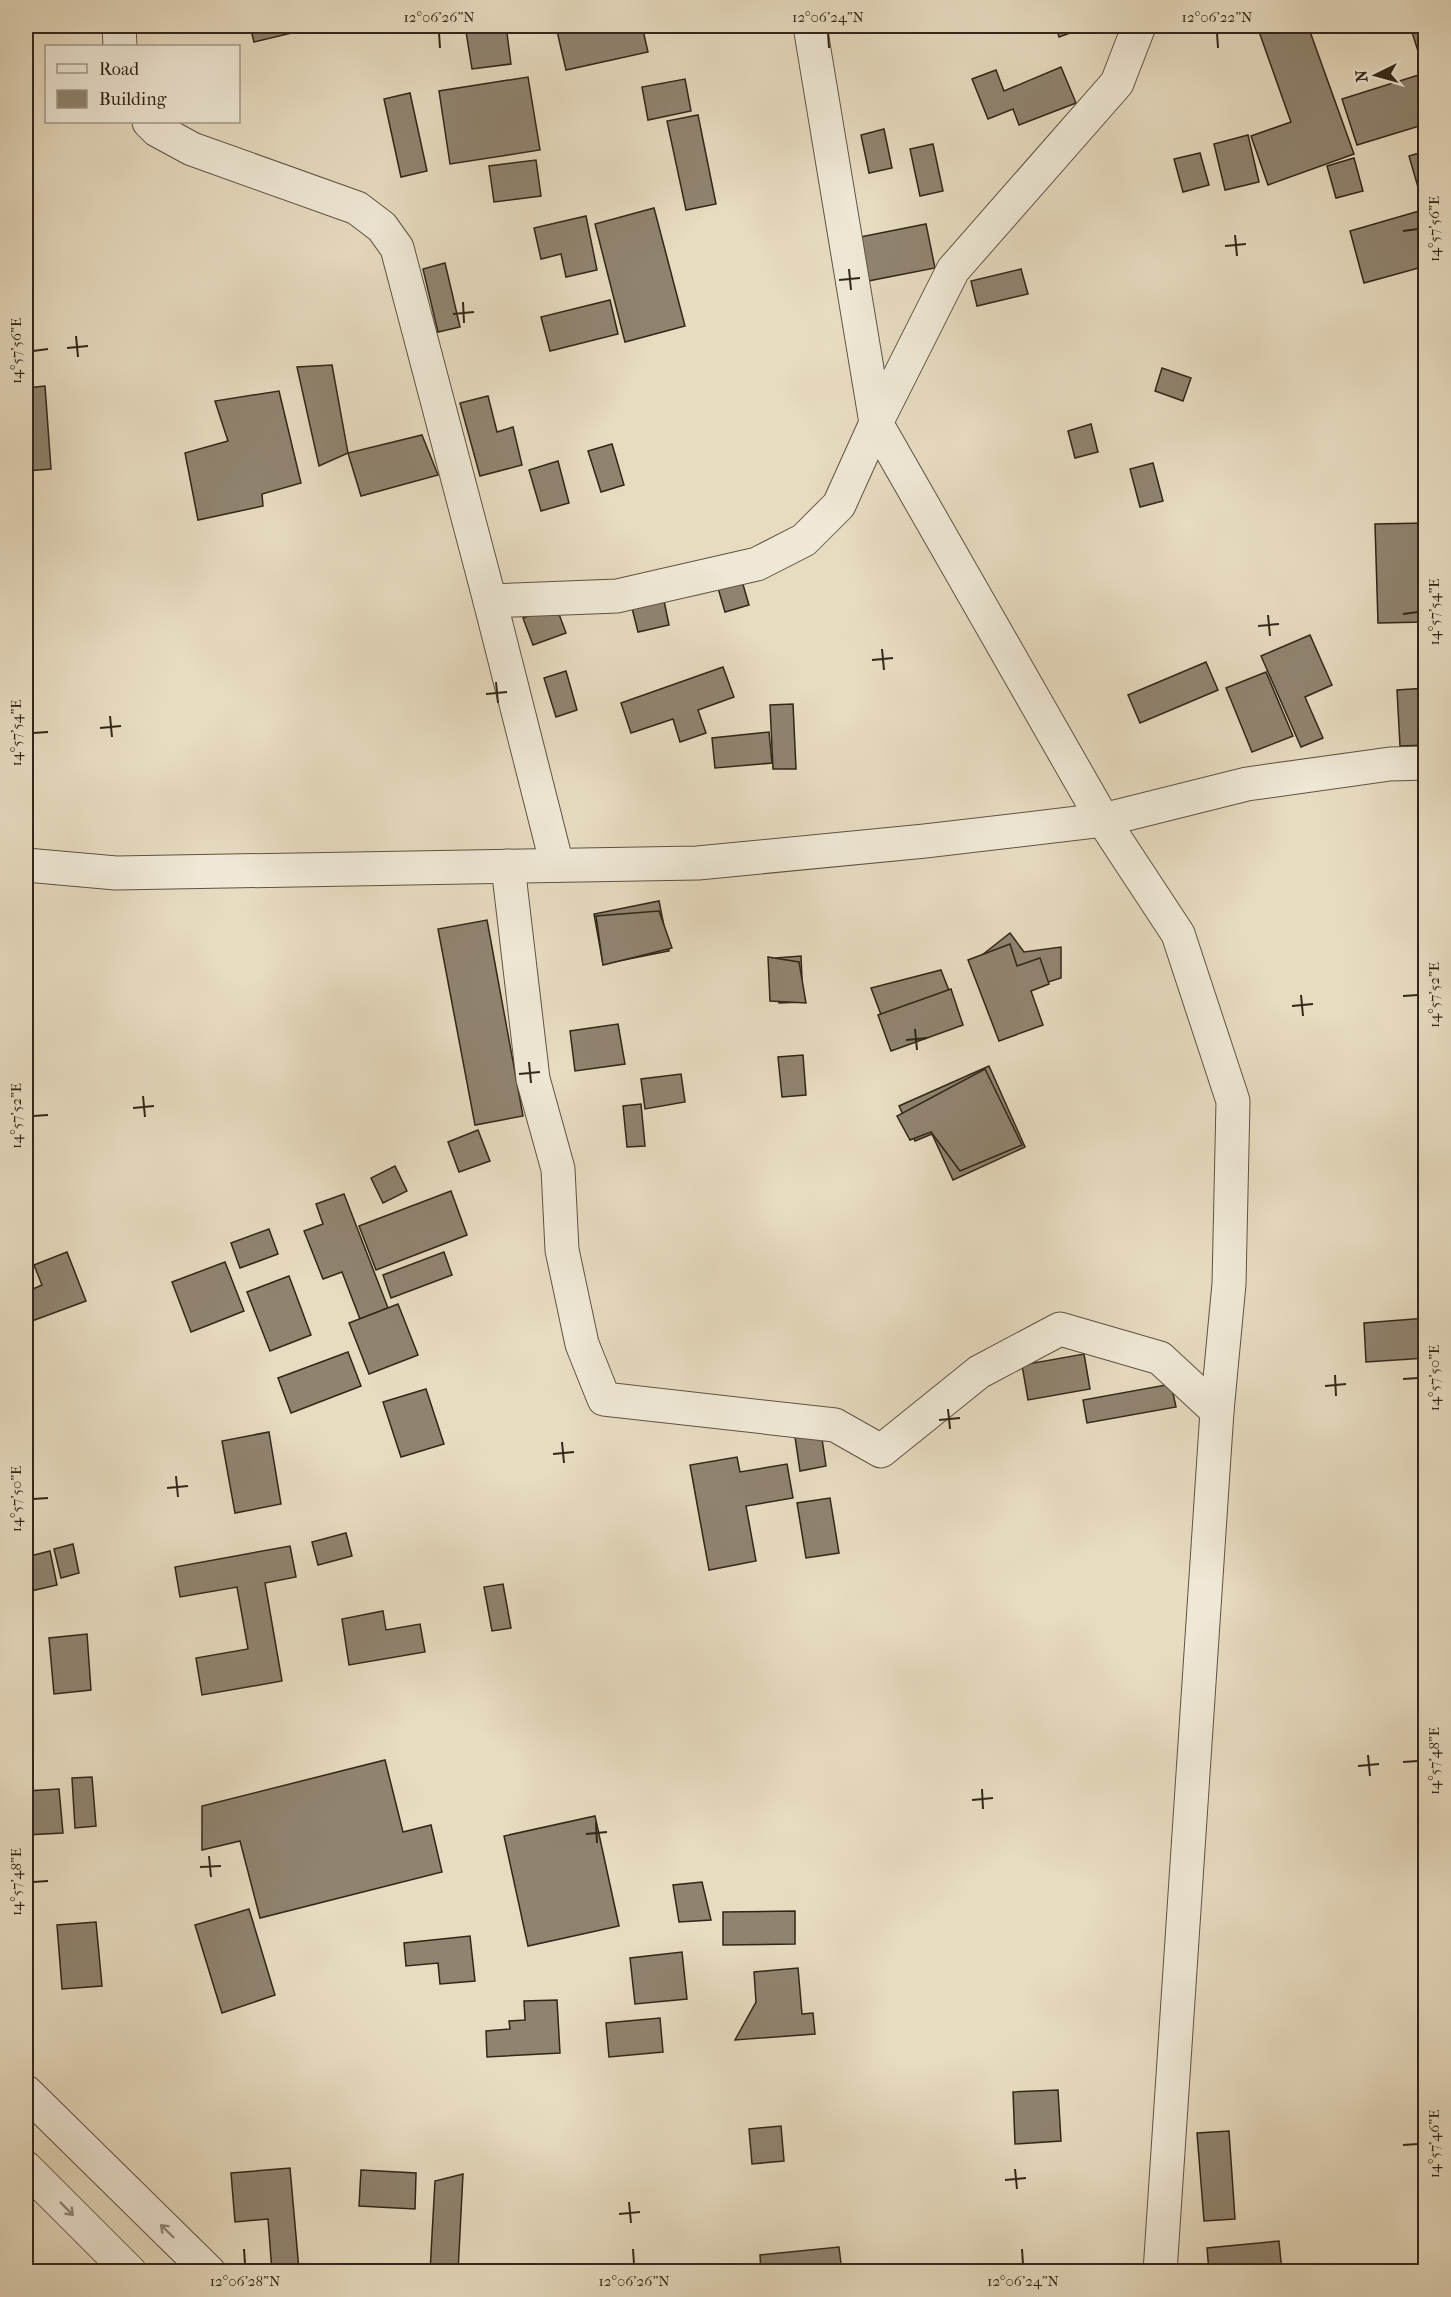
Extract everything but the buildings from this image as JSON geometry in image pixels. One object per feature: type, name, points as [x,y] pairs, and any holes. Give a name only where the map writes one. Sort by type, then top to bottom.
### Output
[{"type":"street","points":[[119,26],[120,45]]},
{"type":"street","points":[[810,26],[876,423],[1102,820],[1178,934],[1233,1101],[1229,1284],[1217,1412],[1160,2271]]},
{"type":"street","points":[[490,601],[617,596],[757,564],[804,540],[839,505],[876,423],[953,270],[1117,83],[1139,26]]},
{"type":"street","points":[[150,123],[157,130],[192,149],[357,208],[382,227],[397,248],[557,866]]},
{"type":"street","points":[[26,865],[116,873],[698,863],[914,842],[1102,820],[1247,784],[1390,764],[1425,763]]},
{"type":"street","points":[[508,866],[533,1079],[558,1169],[562,1250],[582,1344],[604,1399],[835,1425],[881,1451],[979,1372],[1060,1329],[1160,1358],[1217,1412]]},
{"type":"street","points":[[26,2092],[209,2271]]},
{"type":"street","points":[[26,2168],[130,2271]]}]
